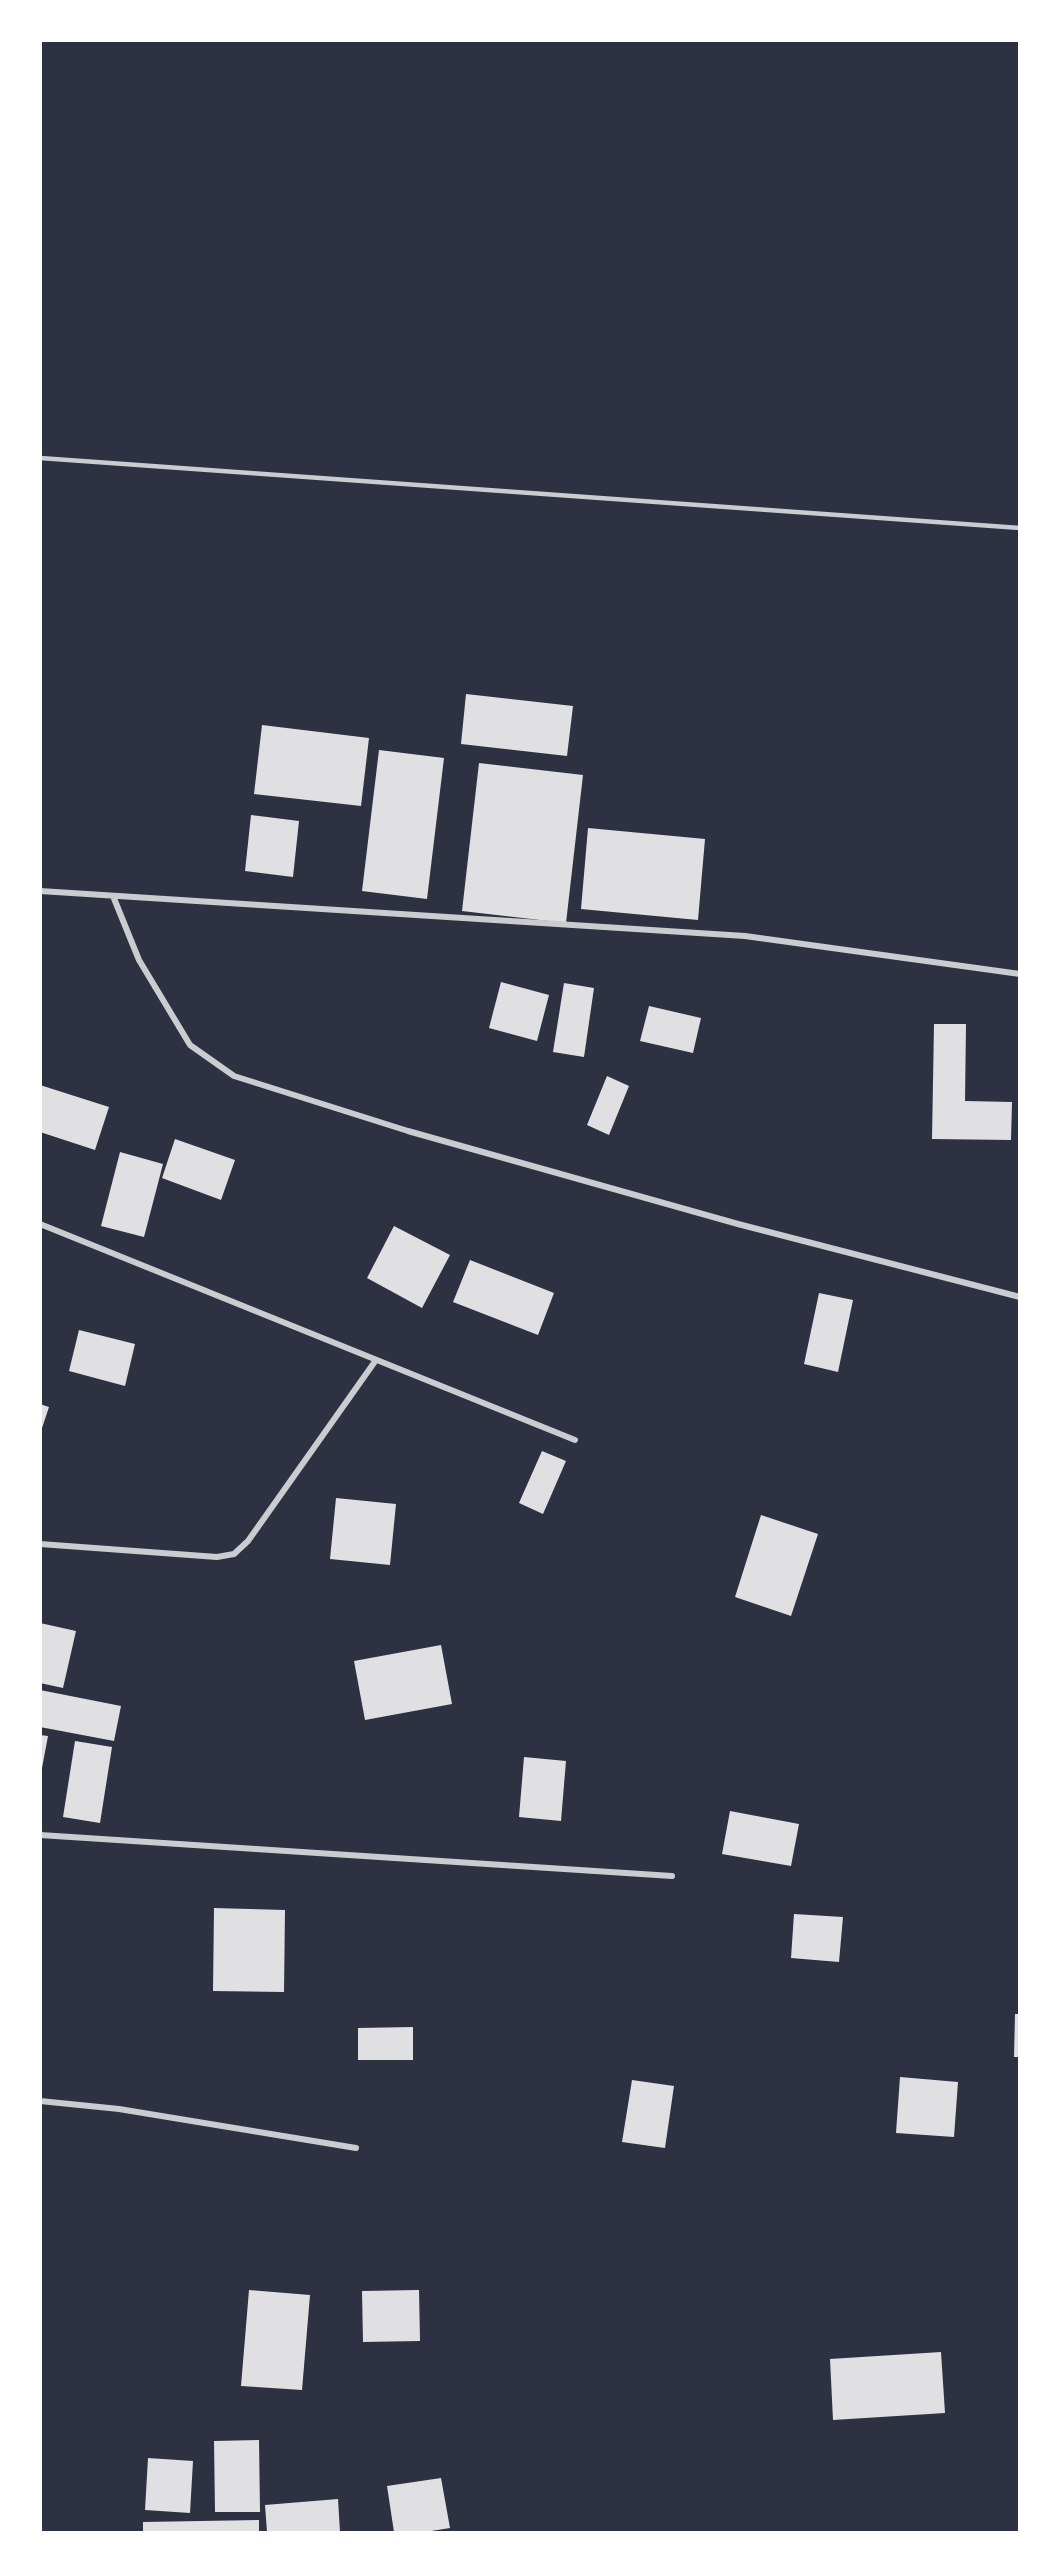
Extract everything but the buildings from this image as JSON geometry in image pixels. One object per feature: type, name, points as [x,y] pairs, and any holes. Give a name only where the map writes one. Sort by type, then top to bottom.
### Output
[{"type":"street","points":[[40,891],[745,936],[1020,974]]},
{"type":"street","points":[[113,896],[139,960],[190,1045],[234,1076],[408,1131],[738,1224],[1020,1297]]},
{"type":"street","points":[[40,1224],[575,1440]]},
{"type":"street","points":[[40,1544],[217,1557],[234,1554],[248,1541],[376,1360]]},
{"type":"street","points":[[40,1835],[672,1876]]},
{"type":"street","points":[[40,2101],[119,2109],[356,2148]]},
{"type":"lane","points":[[40,458],[1020,528]]}]
